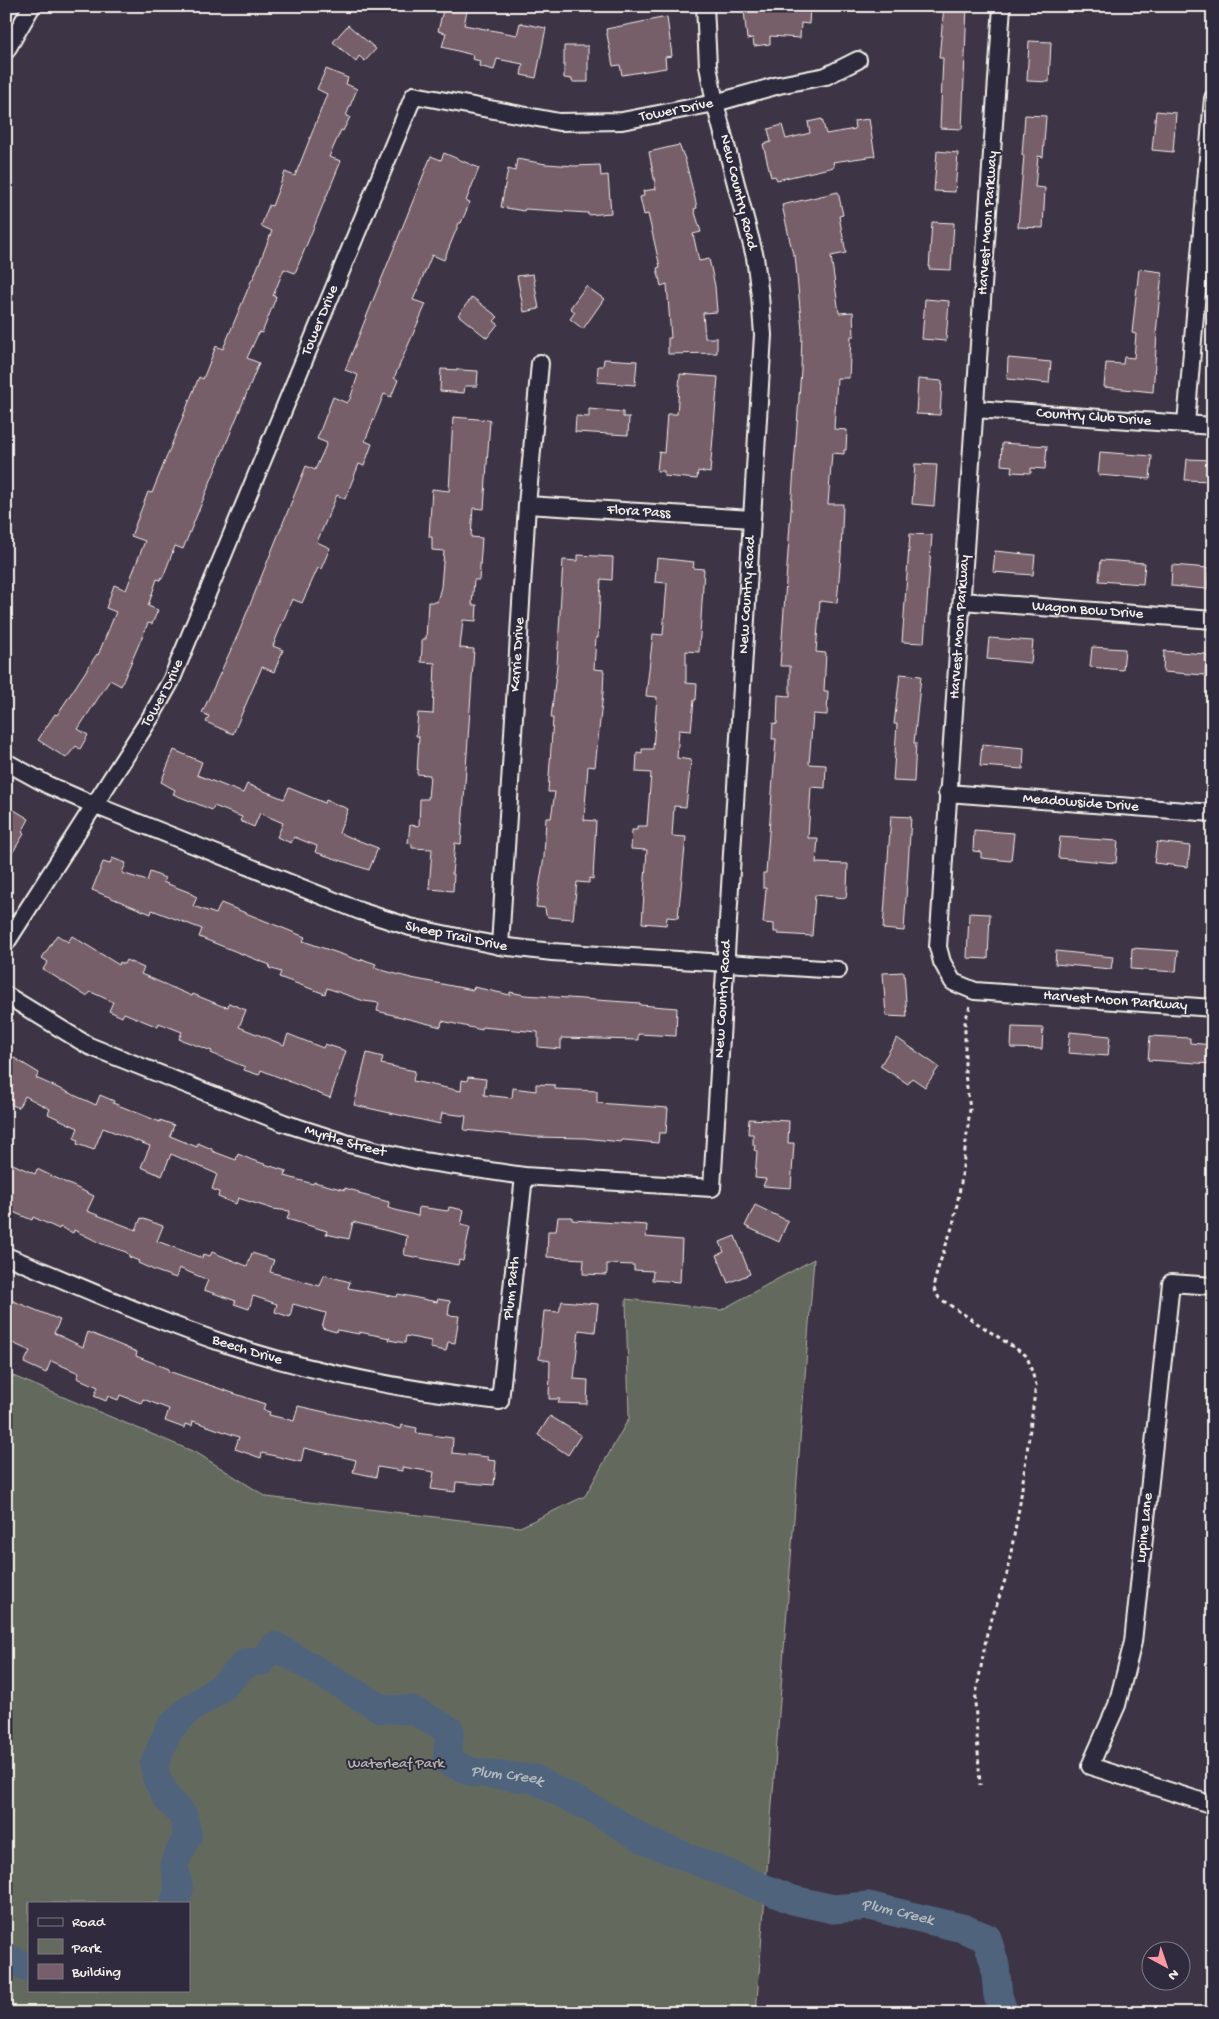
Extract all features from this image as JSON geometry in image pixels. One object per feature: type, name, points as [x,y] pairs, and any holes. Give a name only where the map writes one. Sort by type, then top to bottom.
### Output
[{"type":"street","points":[[6,51],[32,6]]},
{"type":"street","name":"New Country Road","points":[[705,6],[708,66],[715,103],[755,257],[762,335],[762,366],[712,1188]]},
{"type":"street","name":"Harvest Moon Parkway","points":[[1002,6],[938,947],[942,962],[953,982],[975,991],[1213,1008]]},
{"type":"street","name":"Tower Drive","points":[[6,943],[152,715],[171,681],[414,95],[559,122],[622,121],[715,103],[779,85],[826,76],[858,60]]},
{"type":"street","points":[[1186,424],[1213,98]]},
{"type":"street","name":"Karrie Drive","points":[[500,946],[527,505],[540,364]]},
{"type":"street","name":"Country Club Drive","points":[[975,410],[1213,426]]},
{"type":"street","name":"Flora Pass","points":[[527,505],[752,519]]},
{"type":"street","name":"Wagon Bow Drive","points":[[962,601],[1213,620]]},
{"type":"street","name":"Sheep Trail Drive","points":[[6,762],[48,785],[94,805],[360,911],[410,926],[500,946],[552,952],[838,970]]},
{"type":"street","name":"Meadowside Drive","points":[[947,793],[1213,812]]},
{"type":"street","name":"Myrtle Street","points":[[6,995],[89,1046],[284,1123],[349,1144],[416,1160],[524,1176],[712,1188]]},
{"type":"street","name":"Plum Path","points":[[500,1401],[524,1176]]},
{"type":"street","name":"Beech Drive","points":[[6,1256],[169,1323],[229,1345],[300,1366],[432,1393],[500,1401]]},
{"type":"street","name":"Lupine Lane","points":[[1213,1286],[1171,1283],[1133,1642],[1117,1705],[1090,1766],[1213,1805]]},
{"type":"path","points":[[975,991],[965,1021],[965,1074],[970,1109],[962,1184],[953,1225],[933,1287],[939,1298],[1028,1356],[1036,1385],[1020,1503],[1007,1574],[987,1633],[975,1701],[980,1785]]},
{"type":"green space","name":"Waterleaf Park","points":[[814,1259],[756,2013],[6,2013],[6,1373],[197,1453],[267,1497],[520,1527],[585,1496],[629,1418],[626,1299],[721,1310]]},
{"type":"building","points":[[444,6],[468,6],[464,25],[517,35],[520,23],[546,28],[536,78],[521,75],[523,64],[497,59],[494,70],[479,66],[480,61],[472,59],[473,55],[442,47],[446,33],[438,31]]},
{"type":"building","points":[[782,6],[810,6],[809,24],[801,23],[800,38],[770,36],[770,44],[754,46],[753,38],[747,39],[744,10]]},
{"type":"building","points":[[944,6],[967,6],[962,129],[940,128],[943,58],[939,58]]},
{"type":"building","points":[[667,17],[672,56],[665,57],[666,68],[622,75],[620,65],[613,66],[606,29]]},
{"type":"building","points":[[348,25],[376,49],[365,61],[359,56],[356,62],[333,42]]},
{"type":"building","points":[[1029,41],[1051,42],[1049,82],[1027,81]]},
{"type":"building","points":[[564,46],[588,46],[588,82],[572,82],[572,79],[564,78]]},
{"type":"building","points":[[326,69],[348,78],[346,84],[357,89],[346,116],[350,117],[343,131],[341,130],[329,157],[341,161],[295,273],[284,269],[273,296],[276,296],[275,300],[262,333],[259,332],[247,358],[259,363],[183,549],[175,546],[163,577],[160,580],[157,579],[148,606],[158,610],[152,624],[148,623],[121,686],[110,680],[78,729],[88,735],[80,749],[76,746],[66,758],[38,740],[98,655],[116,612],[106,608],[114,585],[126,590],[145,541],[131,536],[148,492],[152,493],[199,377],[203,379],[216,346],[223,349],[253,279],[272,231],[261,226],[269,205],[272,206],[285,172],[295,176],[327,94],[317,89]]},
{"type":"building","points":[[1156,111],[1176,113],[1173,152],[1152,150]]},
{"type":"building","points":[[1025,115],[1046,116],[1043,157],[1038,156],[1035,187],[1045,188],[1043,228],[1018,227]]},
{"type":"building","points":[[822,119],[826,134],[855,129],[854,121],[869,119],[875,156],[833,162],[834,167],[777,180],[775,176],[771,177],[763,144],[771,142],[768,129],[782,125],[786,139],[810,133],[808,122]]},
{"type":"building","points":[[679,145],[685,159],[697,208],[694,209],[701,232],[693,234],[699,261],[709,259],[715,286],[717,312],[703,313],[705,338],[717,338],[717,353],[668,354],[668,338],[671,338],[667,284],[661,286],[657,268],[660,267],[648,214],[644,215],[640,197],[644,196],[643,191],[656,189],[649,152]]},
{"type":"building","points":[[937,151],[958,153],[955,192],[934,191]]},
{"type":"building","points":[[444,153],[479,168],[466,201],[470,202],[444,260],[432,255],[413,300],[426,304],[394,378],[398,380],[391,397],[384,394],[365,441],[372,444],[364,466],[359,464],[345,499],[337,495],[317,542],[330,548],[321,569],[318,568],[302,603],[292,599],[273,646],[283,650],[274,672],[262,667],[233,734],[206,722],[209,716],[202,713],[239,632],[306,466],[315,470],[327,443],[317,439],[333,397],[347,403],[350,399],[358,375],[345,370],[431,156],[441,160]]},
{"type":"building","points":[[517,159],[546,164],[600,165],[601,176],[608,175],[611,213],[588,215],[588,213],[525,209],[524,211],[501,207],[508,169],[515,171]]},
{"type":"building","points":[[838,192],[843,215],[839,216],[846,253],[831,256],[839,313],[853,312],[854,336],[851,336],[849,378],[837,378],[834,429],[847,430],[846,450],[844,450],[844,454],[832,453],[828,504],[843,504],[841,555],[837,603],[820,601],[816,652],[826,653],[824,691],[828,691],[827,715],[813,714],[809,764],[826,765],[825,788],[811,787],[808,838],[818,838],[816,863],[848,864],[846,898],[815,895],[812,936],[778,934],[779,932],[774,932],[774,924],[763,923],[766,888],[763,888],[763,873],[766,873],[776,739],[772,739],[773,723],[777,724],[778,695],[790,696],[790,666],[780,666],[801,369],[802,330],[795,255],[793,255],[782,205]]},
{"type":"building","points":[[932,222],[954,223],[951,270],[929,269]]},
{"type":"building","points":[[1139,269],[1162,272],[1153,392],[1104,387],[1106,363],[1123,364],[1124,357],[1134,358],[1136,334],[1132,333]]},
{"type":"building","points":[[533,274],[539,309],[524,312],[517,276]]},
{"type":"building","points":[[586,286],[604,299],[583,329],[570,319],[575,312],[570,308]]},
{"type":"building","points":[[472,297],[498,317],[494,321],[498,324],[487,338],[458,315]]},
{"type":"building","points":[[925,299],[949,301],[946,341],[922,339]]},
{"type":"building","points":[[1008,358],[1051,362],[1049,383],[1007,379]]},
{"type":"building","points":[[604,359],[637,361],[635,385],[597,382],[598,366],[603,366]]},
{"type":"building","points":[[441,369],[478,371],[477,386],[465,386],[464,393],[440,391]]},
{"type":"building","points":[[680,374],[718,377],[710,473],[698,471],[697,479],[664,476],[664,471],[657,471],[659,452],[664,453],[667,414],[677,414]]},
{"type":"building","points":[[918,379],[942,381],[940,415],[916,414]]},
{"type":"building","points":[[589,409],[623,412],[623,417],[629,417],[628,435],[575,432],[576,416],[589,417]]},
{"type":"building","points":[[453,417],[490,420],[484,509],[473,508],[471,537],[482,538],[479,580],[474,580],[472,605],[477,605],[476,621],[463,620],[460,648],[474,649],[461,844],[455,843],[452,874],[454,874],[453,891],[429,889],[432,849],[412,848],[412,844],[408,843],[410,825],[419,826],[420,799],[428,799],[430,775],[417,774],[419,736],[416,736],[418,713],[433,714],[435,663],[421,662],[422,639],[426,639],[428,602],[437,602],[441,587],[444,551],[432,550],[432,537],[429,537],[432,489],[449,491]]},
{"type":"building","points":[[1002,443],[1047,446],[1045,469],[1031,468],[1031,473],[1011,472],[1012,466],[1001,465]]},
{"type":"building","points":[[1100,452],[1152,456],[1150,479],[1098,475]]},
{"type":"building","points":[[1187,459],[1213,460],[1213,481],[1185,480]]},
{"type":"building","points":[[915,464],[937,465],[934,506],[912,504]]},
{"type":"building","points":[[910,534],[932,535],[924,643],[902,642]]},
{"type":"building","points":[[995,551],[1035,555],[1033,575],[993,572]]},
{"type":"building","points":[[578,555],[613,557],[612,580],[601,579],[598,638],[596,638],[594,669],[604,670],[603,693],[595,767],[588,766],[584,820],[596,821],[593,879],[589,878],[589,883],[577,882],[573,919],[548,917],[545,908],[536,907],[544,857],[546,818],[551,818],[555,792],[548,792],[553,718],[551,718],[557,665],[563,560],[578,561]]},
{"type":"building","points":[[657,558],[694,562],[693,568],[704,569],[699,652],[686,651],[686,683],[697,684],[696,700],[694,700],[691,731],[679,730],[677,758],[691,760],[686,807],[674,806],[672,836],[686,837],[678,918],[667,917],[666,925],[642,923],[647,850],[631,849],[632,830],[637,830],[637,826],[647,826],[651,773],[636,772],[637,752],[642,753],[642,749],[653,749],[657,697],[646,696],[653,634],[663,635],[667,583],[655,582]]},
{"type":"building","points":[[1101,560],[1145,563],[1143,584],[1099,581]]},
{"type":"building","points":[[1172,565],[1209,568],[1207,589],[1171,586]]},
{"type":"building","points":[[989,638],[1033,641],[1031,663],[987,659]]},
{"type":"building","points":[[1092,647],[1125,649],[1123,670],[1090,667]]},
{"type":"building","points":[[1164,651],[1206,654],[1205,675],[1163,672]]},
{"type":"building","points":[[900,674],[921,676],[914,743],[916,743],[914,782],[893,781],[897,724],[894,724]]},
{"type":"building","points":[[982,744],[1024,748],[1023,769],[980,766]]},
{"type":"building","points":[[174,750],[202,762],[197,775],[243,793],[247,784],[284,799],[289,788],[325,803],[326,800],[348,809],[339,833],[378,848],[369,870],[315,852],[317,846],[294,837],[291,843],[277,837],[283,823],[260,813],[254,827],[240,821],[242,817],[214,806],[212,810],[173,794],[175,790],[161,782]]},
{"type":"building","points":[[6,805],[29,819],[22,832],[24,834],[6,863]]},
{"type":"building","points":[[891,816],[911,817],[904,931],[883,929]]},
{"type":"building","points":[[974,830],[1014,833],[1011,861],[981,858],[981,852],[973,851]]},
{"type":"building","points":[[1060,837],[1118,841],[1116,863],[1058,858]]},
{"type":"building","points":[[1157,842],[1190,846],[1188,867],[1154,863]]},
{"type":"building","points":[[112,858],[126,863],[122,873],[147,881],[150,872],[165,878],[163,882],[191,893],[197,897],[193,906],[216,914],[221,903],[305,937],[303,941],[361,961],[362,959],[376,964],[374,968],[411,978],[473,990],[474,987],[510,995],[510,992],[525,995],[640,1003],[640,1005],[677,1008],[676,1036],[638,1034],[638,1040],[561,1038],[561,1049],[538,1047],[538,1032],[482,1027],[482,1030],[442,1021],[441,1027],[377,1011],[379,1003],[364,1001],[327,988],[325,994],[279,977],[281,972],[269,968],[270,965],[199,937],[202,929],[152,910],[151,914],[92,890],[103,862],[110,864]]},
{"type":"building","points":[[969,913],[990,914],[988,959],[967,958]]},
{"type":"building","points":[[57,935],[68,942],[72,936],[119,965],[120,962],[124,964],[126,960],[144,968],[141,974],[192,996],[193,994],[222,1006],[228,1007],[229,1003],[246,1010],[239,1027],[284,1045],[288,1034],[323,1048],[325,1044],[346,1051],[330,1098],[261,1070],[259,1075],[244,1070],[245,1067],[211,1053],[212,1051],[179,1039],[182,1032],[159,1023],[158,1027],[124,1013],[122,1017],[109,1011],[113,1002],[91,992],[86,996],[43,969],[48,962],[42,958]]},
{"type":"building","points":[[1132,948],[1178,951],[1176,972],[1131,969]]},
{"type":"building","points":[[1056,951],[1113,957],[1111,969],[1055,964]]},
{"type":"building","points":[[904,972],[907,1017],[886,1016],[883,973]]},
{"type":"building","points":[[1012,1027],[1043,1028],[1042,1049],[1011,1048]]},
{"type":"building","points":[[1070,1032],[1110,1036],[1108,1056],[1068,1053]]},
{"type":"building","points":[[1150,1036],[1190,1038],[1190,1043],[1213,1045],[1213,1064],[1148,1060]]},
{"type":"building","points":[[897,1038],[939,1067],[925,1087],[912,1078],[908,1084],[880,1066]]},
{"type":"building","points":[[6,1053],[39,1073],[36,1078],[96,1105],[100,1095],[114,1101],[113,1103],[160,1122],[160,1120],[174,1125],[170,1136],[197,1147],[198,1143],[212,1149],[212,1151],[236,1160],[238,1154],[286,1171],[285,1176],[313,1184],[314,1182],[359,1192],[359,1194],[389,1202],[388,1208],[418,1216],[419,1207],[448,1211],[449,1207],[464,1210],[461,1225],[470,1227],[463,1261],[459,1260],[458,1265],[404,1255],[407,1236],[353,1222],[349,1239],[326,1234],[327,1231],[287,1219],[290,1211],[273,1209],[238,1198],[236,1204],[218,1197],[219,1192],[212,1189],[217,1174],[171,1154],[162,1176],[141,1167],[150,1146],[103,1128],[94,1150],[77,1144],[78,1140],[74,1138],[78,1128],[48,1114],[50,1109],[25,1096],[18,1108],[6,1101]]},
{"type":"building","points":[[367,1053],[383,1057],[381,1064],[415,1071],[413,1081],[461,1091],[462,1080],[467,1081],[468,1077],[486,1079],[484,1095],[512,1098],[513,1088],[536,1091],[536,1084],[555,1085],[555,1089],[597,1091],[597,1103],[668,1108],[666,1133],[659,1133],[658,1143],[533,1137],[464,1130],[466,1116],[442,1113],[440,1124],[354,1105]]},
{"type":"building","points":[[749,1119],[789,1121],[788,1143],[794,1143],[791,1188],[763,1186],[766,1179],[755,1178],[757,1151],[754,1150],[753,1134],[748,1134]]},
{"type":"building","points":[[6,1161],[35,1174],[37,1169],[94,1196],[87,1211],[136,1230],[141,1218],[163,1226],[157,1241],[202,1258],[203,1254],[210,1256],[212,1252],[247,1266],[252,1253],[274,1260],[270,1272],[320,1286],[324,1275],[350,1282],[348,1288],[397,1297],[398,1294],[437,1302],[438,1299],[450,1301],[448,1315],[459,1316],[455,1343],[448,1342],[446,1351],[430,1348],[431,1341],[406,1336],[405,1343],[359,1332],[359,1334],[337,1330],[336,1332],[322,1328],[326,1313],[293,1304],[290,1317],[275,1312],[277,1304],[253,1296],[249,1309],[234,1304],[236,1301],[204,1290],[208,1280],[179,1268],[176,1278],[156,1271],[138,1263],[139,1261],[129,1257],[126,1252],[102,1244],[74,1230],[73,1233],[60,1227],[59,1229],[33,1217],[32,1220],[6,1209]]},
{"type":"building","points":[[755,1205],[788,1221],[779,1242],[745,1226]]},
{"type":"building","points":[[558,1217],[572,1217],[572,1220],[647,1225],[646,1237],[682,1240],[680,1282],[652,1280],[653,1271],[634,1270],[634,1265],[607,1264],[607,1275],[583,1274],[584,1259],[547,1257],[548,1231],[556,1231]]},
{"type":"building","points":[[735,1236],[750,1274],[728,1283],[717,1255],[724,1252],[720,1242]]},
{"type":"building","points":[[11,1300],[60,1320],[54,1333],[83,1347],[88,1332],[137,1352],[136,1356],[169,1369],[168,1371],[265,1404],[263,1410],[270,1412],[269,1415],[294,1421],[298,1406],[401,1429],[402,1425],[417,1428],[416,1433],[453,1438],[452,1453],[488,1457],[488,1460],[496,1461],[494,1485],[456,1482],[455,1492],[431,1489],[434,1472],[402,1467],[402,1471],[378,1467],[376,1477],[353,1472],[356,1460],[304,1448],[301,1462],[262,1453],[261,1458],[235,1449],[239,1437],[193,1421],[192,1426],[185,1424],[184,1428],[165,1421],[169,1409],[143,1399],[141,1403],[120,1395],[118,1400],[108,1396],[106,1401],[94,1396],[98,1387],[77,1378],[79,1373],[51,1361],[46,1373],[24,1363],[30,1351],[6,1340],[6,1312]]},
{"type":"building","points":[[562,1301],[598,1304],[595,1332],[579,1330],[574,1379],[588,1380],[587,1404],[558,1403],[560,1399],[549,1399],[550,1361],[539,1359],[544,1311],[559,1312]]},
{"type":"building","points":[[550,1416],[581,1435],[568,1455],[538,1435]]},
{"type":"waterway","name":"Plum Creek","points":[[174,1902],[179,1890],[174,1864],[188,1835],[183,1815],[167,1798],[157,1779],[154,1765],[169,1729],[186,1712],[222,1687],[246,1663],[262,1661],[275,1646],[382,1709],[412,1710],[450,1730],[447,1761],[472,1772],[534,1779],[600,1813],[647,1841],[793,1900],[833,1909],[869,1906],[962,1928],[987,1938],[995,1965],[998,1996],[1004,2013]]},
{"type":"waterway","name":"Plum Creek","points":[[6,1957],[28,1968]]}]
